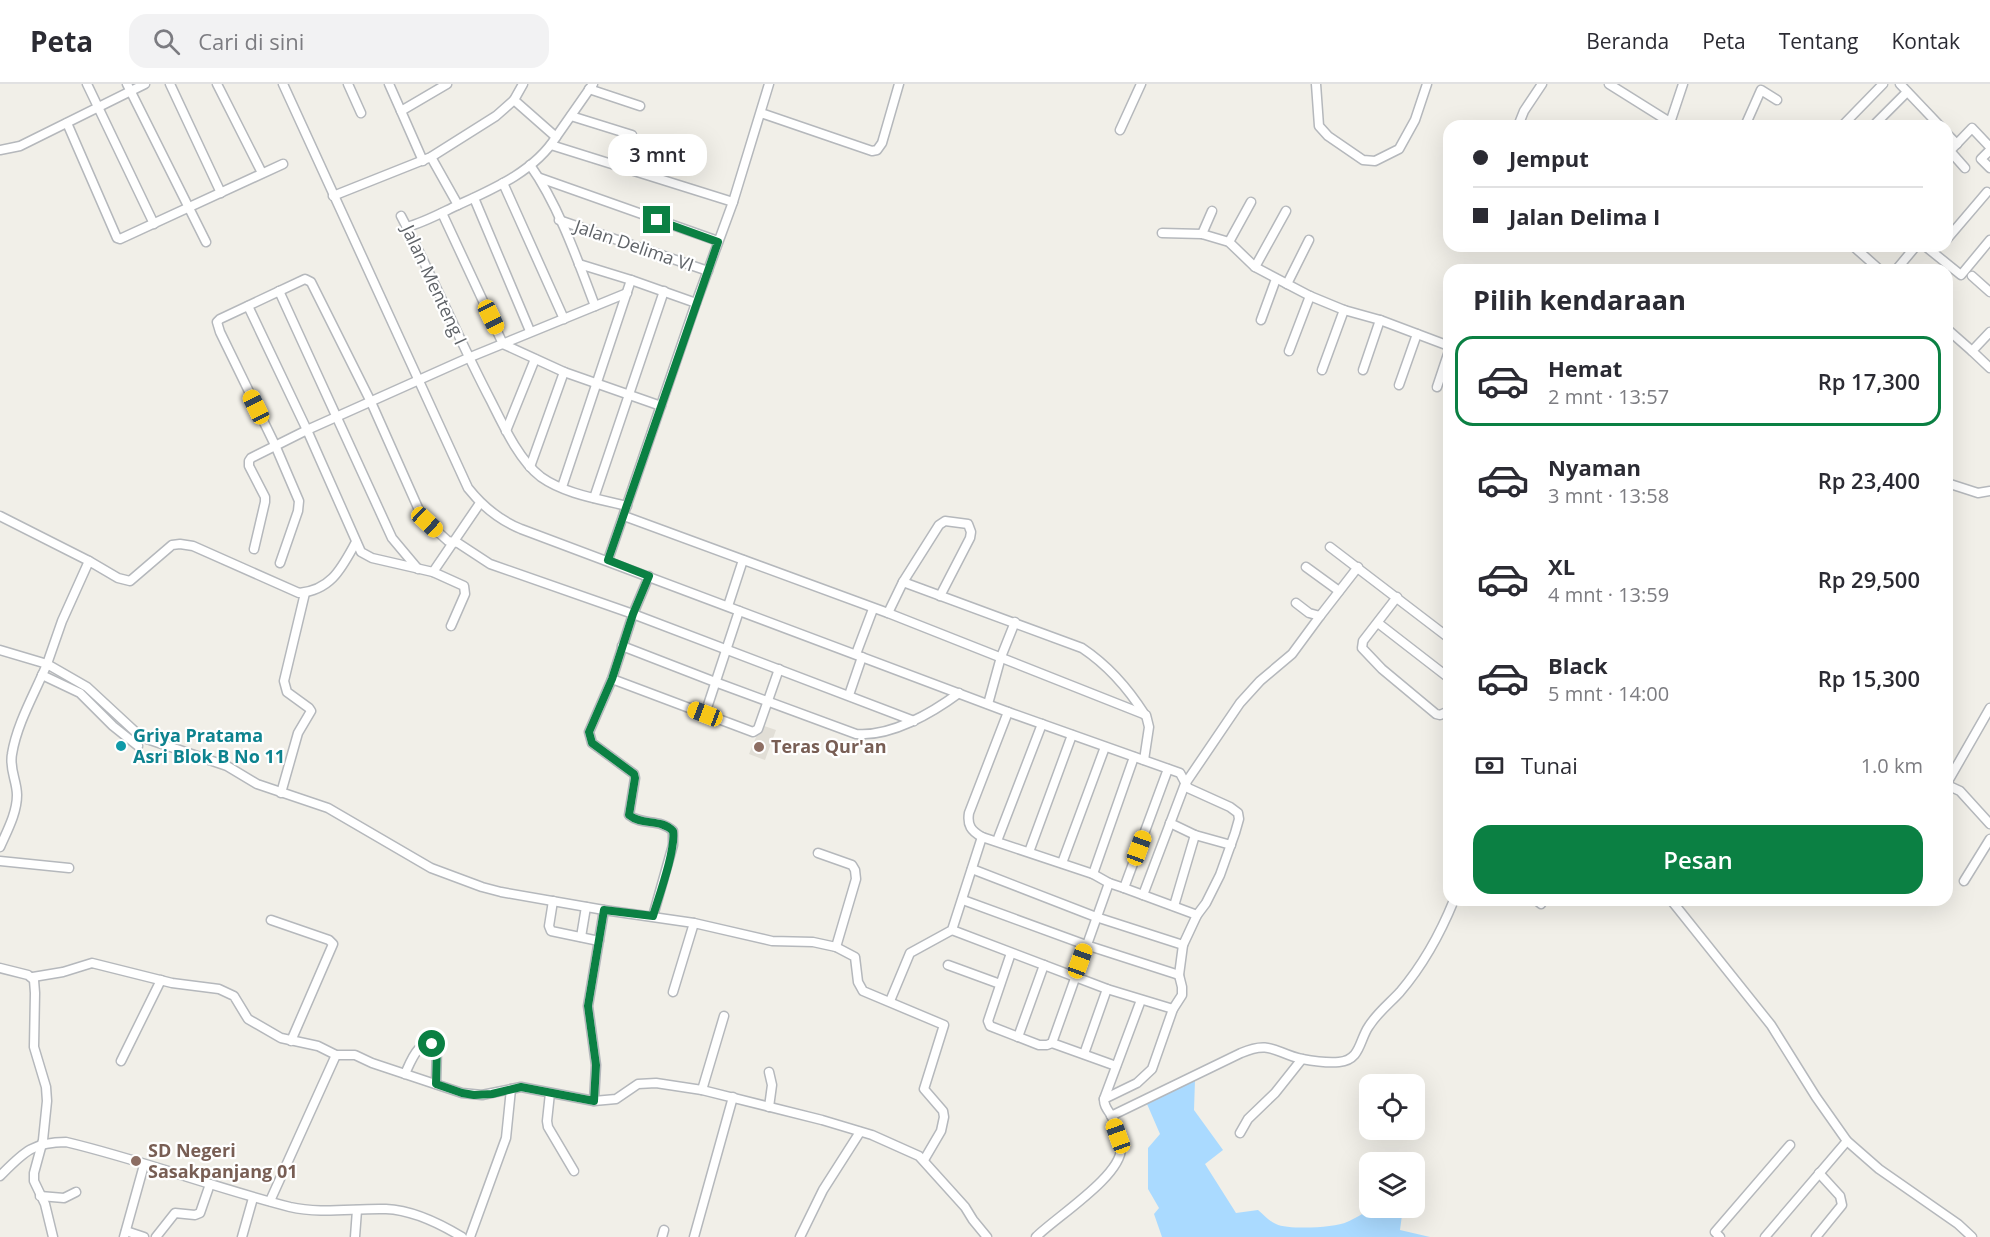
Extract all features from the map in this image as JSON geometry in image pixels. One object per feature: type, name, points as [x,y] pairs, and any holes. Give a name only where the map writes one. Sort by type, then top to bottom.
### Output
[{"type":"street","points":[[87,84],[154,224]]},
{"type":"street","points":[[0,150],[20,146],[100,110],[129,88],[145,84]]},
{"type":"street","points":[[170,84],[220,192]]},
{"type":"street","points":[[217,84],[262,173]]},
{"type":"street","points":[[283,84],[468,488],[480,503],[505,522],[1008,712],[1180,773],[1185,784],[1193,792],[1235,809],[1239,819],[1231,845],[1209,897],[1197,915],[1183,945],[1179,975],[1182,994],[1173,1009],[1149,1072],[1131,1086],[1104,1099]]},
{"type":"street","points":[[348,84],[361,113]]},
{"type":"street","points":[[389,84],[427,159],[458,205]]},
{"type":"street","points":[[425,84],[429,94]]},
{"type":"street","points":[[401,111],[447,84]]},
{"type":"street","points":[[333,196],[427,159],[496,116],[514,100],[523,84]]},
{"type":"street","points":[[608,560],[733,202],[769,84]]},
{"type":"street","points":[[761,112],[861,147],[877,150],[882,143],[899,84]]},
{"type":"street","points":[[1120,130],[1141,84]]},
{"type":"street","points":[[1316,84],[1319,126],[1328,136],[1363,160],[1376,161],[1399,149],[1415,120],[1427,84]]},
{"type":"street","points":[[1520,120],[1542,84]]},
{"type":"street","points":[[1609,84],[1667,120]]},
{"type":"street","points":[[1674,120],[1683,84]]},
{"type":"street","points":[[1848,120],[1883,84]]},
{"type":"street","points":[[1900,84],[1933,119]]},
{"type":"street","points":[[407,227],[474,198],[503,183],[530,165],[553,141],[591,86],[640,106]]},
{"type":"street","points":[[129,88],[206,242]]},
{"type":"street","points":[[1748,120],[1761,90],[1777,100]]},
{"type":"street","points":[[1879,120],[1907,92]]},
{"type":"street","points":[[514,100],[553,141],[619,167],[733,202]]},
{"type":"street","points":[[571,116],[632,135],[619,167]]},
{"type":"street","points":[[67,123],[117,238],[123,239],[283,164]]},
{"type":"street","points":[[1953,148],[1972,128],[1989,144],[1981,159],[1990,168]]},
{"type":"street","points":[[1953,140],[1957,144]]},
{"type":"street","points":[[1953,157],[1965,168]]},
{"type":"street","points":[[530,165],[540,178],[579,264],[595,306]]},
{"type":"street","points":[[540,178],[718,242]]},
{"type":"street","points":[[503,183],[564,319]]},
{"type":"street","points":[[1953,232],[1986,192]]},
{"type":"street","points":[[474,198],[530,332]]},
{"type":"street","points":[[1229,242],[1251,202]]},
{"type":"street","points":[[1255,267],[1286,211]]},
{"type":"street","points":[[1202,234],[1212,212]]},
{"type":"street","points":[[442,213],[503,344],[564,372],[661,406]]},
{"type":"street","name":"Jalan Menteng I","points":[[401,216],[467,356],[506,430],[530,467]]},
{"type":"street","name":"Jalan Delima VI","points":[[559,220],[708,271]]},
{"type":"street","points":[[1162,233],[1202,234],[1229,242],[1255,267],[1310,296],[1443,344]]},
{"type":"street","points":[[1287,284],[1309,240]]},
{"type":"street","points":[[1953,269],[1961,275],[1990,240]]},
{"type":"street","points":[[1860,252],[1873,264]]},
{"type":"street","points":[[1902,264],[1911,252]]},
{"type":"street","points":[[1932,252],[1947,264]]},
{"type":"street","points":[[579,264],[696,303]]},
{"type":"street","points":[[1972,276],[1990,292]]},
{"type":"street","points":[[1261,320],[1276,279]]},
{"type":"street","points":[[280,563],[298,511],[299,501],[275,445],[217,325],[220,319],[302,280],[311,282],[371,402],[423,516],[448,541],[454,542],[490,564],[633,614],[849,695],[914,722]]},
{"type":"street","points":[[561,488],[631,280]]},
{"type":"street","points":[[279,291],[392,538],[418,569]]},
{"type":"street","points":[[594,498],[664,291]]},
{"type":"street","points":[[254,549],[265,502],[249,461],[251,458],[467,356],[503,344],[627,293]]},
{"type":"street","points":[[1289,351],[1310,296]]},
{"type":"street","points":[[248,306],[307,430],[361,552],[366,556],[434,572],[464,586],[466,589],[451,626]]},
{"type":"street","points":[[1322,370],[1344,310]]},
{"type":"street","points":[[1363,370],[1380,320]]},
{"type":"street","points":[[1972,351],[1990,332]]},
{"type":"street","points":[[1399,385],[1417,334]]},
{"type":"street","points":[[1953,334],[1990,368]]},
{"type":"street","points":[[506,430],[535,359]]},
{"type":"street","points":[[1437,387],[1443,369]]},
{"type":"street","points":[[564,372],[530,467],[541,477],[561,488],[627,506]]},
{"type":"street","points":[[1953,485],[1978,493],[1990,491]]},
{"type":"street","points":[[434,572],[480,503]]},
{"type":"street","points":[[0,516],[118,578],[130,581],[172,546],[180,544],[193,546],[299,593],[305,592],[324,585],[334,578],[356,542]]},
{"type":"street","points":[[624,516],[888,613],[1146,715]]},
{"type":"street","points":[[888,613],[903,582],[939,525],[945,521],[968,524],[970,538],[940,596]]},
{"type":"street","points":[[1330,547],[1443,633]]},
{"type":"street","points":[[728,606],[743,560]]},
{"type":"street","points":[[0,847],[16,800],[11,755],[16,738],[62,621],[89,561]]},
{"type":"street","points":[[1306,567],[1339,591]]},
{"type":"street","points":[[1143,894],[1185,784],[1240,703],[1260,681],[1292,654],[1358,567]]},
{"type":"street","points":[[649,576],[633,614],[612,679],[589,732],[589,738],[592,743],[634,774],[629,815],[637,820],[663,824],[672,829],[674,836],[653,916]]},
{"type":"street","points":[[903,582],[1082,648],[1096,658],[1127,687],[1146,715],[1149,727],[1144,760]]},
{"type":"street","points":[[281,793],[298,733],[311,711],[287,692],[284,681],[305,592]]},
{"type":"street","points":[[1397,597],[1363,641],[1362,648],[1436,714],[1443,714]]},
{"type":"street","points":[[1296,603],[1310,613],[1320,616]]},
{"type":"street","points":[[849,695],[873,609]]},
{"type":"street","points":[[705,714],[739,611]]},
{"type":"street","points":[[988,704],[1001,657],[1015,622]]},
{"type":"street","points":[[1378,623],[1443,673]]},
{"type":"street","points":[[622,646],[856,734],[867,735],[914,722],[959,693]]},
{"type":"street","points":[[0,650],[47,664],[87,687],[141,736],[226,766],[257,784],[338,812],[431,868],[482,887],[585,907],[694,923],[772,941],[813,942],[836,947],[855,957],[860,988],[863,991],[944,1024],[924,1089],[943,1111],[944,1124],[924,1160]]},
{"type":"street","points":[[612,679],[753,732],[758,729],[779,669]]},
{"type":"street","points":[[42,675],[80,693],[113,726],[138,746]]},
{"type":"street","points":[[1953,774],[1987,719],[1990,708]]},
{"type":"street","points":[[1008,712],[969,813],[968,821],[973,832],[1093,874],[1109,883],[1197,915]]},
{"type":"street","points":[[997,841],[1042,724]]},
{"type":"street","points":[[1029,852],[1072,735]]},
{"type":"street","points":[[1062,863],[1105,747]]},
{"type":"street","points":[[1093,874],[1134,757]]},
{"type":"street","points":[[1124,888],[1168,769]]},
{"type":"street","points":[[1953,787],[1960,791],[1990,824]]},
{"type":"street","points":[[1170,823],[1195,834],[1231,845]]},
{"type":"street","points":[[1174,906],[1195,834]]},
{"type":"street","points":[[890,1001],[910,953],[952,930],[982,837]]},
{"type":"street","points":[[1964,881],[1990,839]]},
{"type":"street","points":[[818,853],[852,865],[855,870],[856,879],[836,947]]},
{"type":"street","points":[[0,861],[69,868]]},
{"type":"street","points":[[972,868],[1096,917],[1183,945]]},
{"type":"street","points":[[1011,953],[988,1024],[993,1028],[1047,1046],[1052,1043],[1109,883]]},
{"type":"street","points":[[963,900],[1086,945],[1179,975]]},
{"type":"street","points":[[553,901],[549,929],[599,941]]},
{"type":"street","points":[[1111,1116],[1251,1048],[1268,1047],[1302,1059],[1338,1062],[1356,1056],[1368,1026],[1400,992],[1424,959],[1446,921],[1452,906]]},
{"type":"street","points":[[1676,906],[1771,1025],[1847,1142],[1880,1169],[1958,1224],[1972,1237]]},
{"type":"street","points":[[581,937],[585,907]]},
{"type":"street","points":[[594,1101],[596,1065],[588,1006],[604,910]]},
{"type":"street","points":[[271,920],[329,940],[333,944],[291,1041]]},
{"type":"street","points":[[674,992],[694,923]]},
{"type":"street","points":[[952,930],[1107,989],[1173,1009]]},
{"type":"street","points":[[0,968],[33,978],[92,963],[161,980],[208,987],[226,992],[236,999],[244,1016],[291,1041],[318,1046],[336,1055],[355,1055],[462,1093],[492,1094],[521,1087],[594,1101],[616,1099],[638,1084],[644,1083],[702,1089],[733,1097],[860,1132],[919,1156],[965,1207],[973,1221],[987,1237]]},
{"type":"street","points":[[948,965],[1000,984]]},
{"type":"street","points":[[1018,1036],[1044,965]]},
{"type":"street","points":[[33,978],[34,1047],[47,1093],[42,1143],[34,1181],[45,1204],[53,1237]]},
{"type":"street","points":[[121,1061],[161,980]]},
{"type":"street","points":[[1084,1054],[1107,989]]},
{"type":"street","points":[[1035,1237],[1083,1198],[1112,1172],[1118,1163],[1121,1147],[1111,1116],[1104,1106],[1104,1099],[1141,1000]]},
{"type":"street","points":[[702,1089],[724,1016]]},
{"type":"street","points":[[405,1074],[418,1048],[426,1043],[432,1044],[437,1047],[436,1084]]},
{"type":"street","points":[[1052,1043],[1116,1066]]},
{"type":"street","points":[[270,1201],[336,1055]]},
{"type":"street","points":[[1240,1133],[1248,1119],[1275,1093],[1302,1059]]},
{"type":"street","points":[[769,1072],[772,1085],[769,1107]]},
{"type":"street","points":[[470,1237],[506,1138],[511,1089]]},
{"type":"street","points":[[550,1093],[548,1127],[574,1171]]},
{"type":"street","points":[[694,1237],[733,1097]]},
{"type":"street","points":[[800,1237],[820,1196],[860,1132]]},
{"type":"street","points":[[0,1176],[22,1155],[42,1143],[66,1142],[253,1198],[300,1209],[384,1209],[408,1213],[445,1227],[462,1237]]},
{"type":"street","points":[[1765,1237],[1847,1142]]},
{"type":"street","points":[[1720,1237],[1715,1232],[1790,1144]]},
{"type":"street","points":[[144,1165],[125,1234],[144,1237]]},
{"type":"street","points":[[1816,1237],[1842,1206],[1840,1196],[1819,1173]]},
{"type":"street","points":[[156,1237],[175,1213],[195,1215],[200,1213],[210,1184]]},
{"type":"street","points":[[40,1196],[64,1198],[76,1192]]},
{"type":"street","points":[[242,1237],[253,1198]]},
{"type":"street","points":[[355,1237],[357,1210]]},
{"type":"shaded area","points":[[761,725],[776,730],[765,760],[749,754]]},
{"type":"water","points":[[1195,1080],[1194,1110],[1223,1150],[1205,1164],[1236,1213],[1258,1210],[1269,1220],[1282,1226],[1312,1228],[1341,1224],[1359,1216],[1359,1218],[1402,1218],[1400,1230],[1430,1237],[1162,1237],[1154,1214],[1159,1208],[1148,1189],[1148,1148],[1160,1134],[1147,1104]]},
{"type":"place","name":"Griya Pratama Asri Blok B No 11","points":[[121,746]]},
{"type":"place","name":"Teras Qur'an","points":[[759,747]]},
{"type":"place","name":"SD Negeri Sasakpanjang 01","points":[[136,1161]]},
{"type":"route","points":[[432,1044],[437,1047],[436,1084],[474,1095],[492,1094],[521,1087],[594,1101],[597,1082],[596,1065],[588,1006],[604,910],[653,916],[673,846],[672,829],[663,824],[637,820],[629,815],[634,774],[592,743],[589,738],[589,732],[612,679],[633,614],[649,576],[608,560],[718,242],[657,220]]}]
